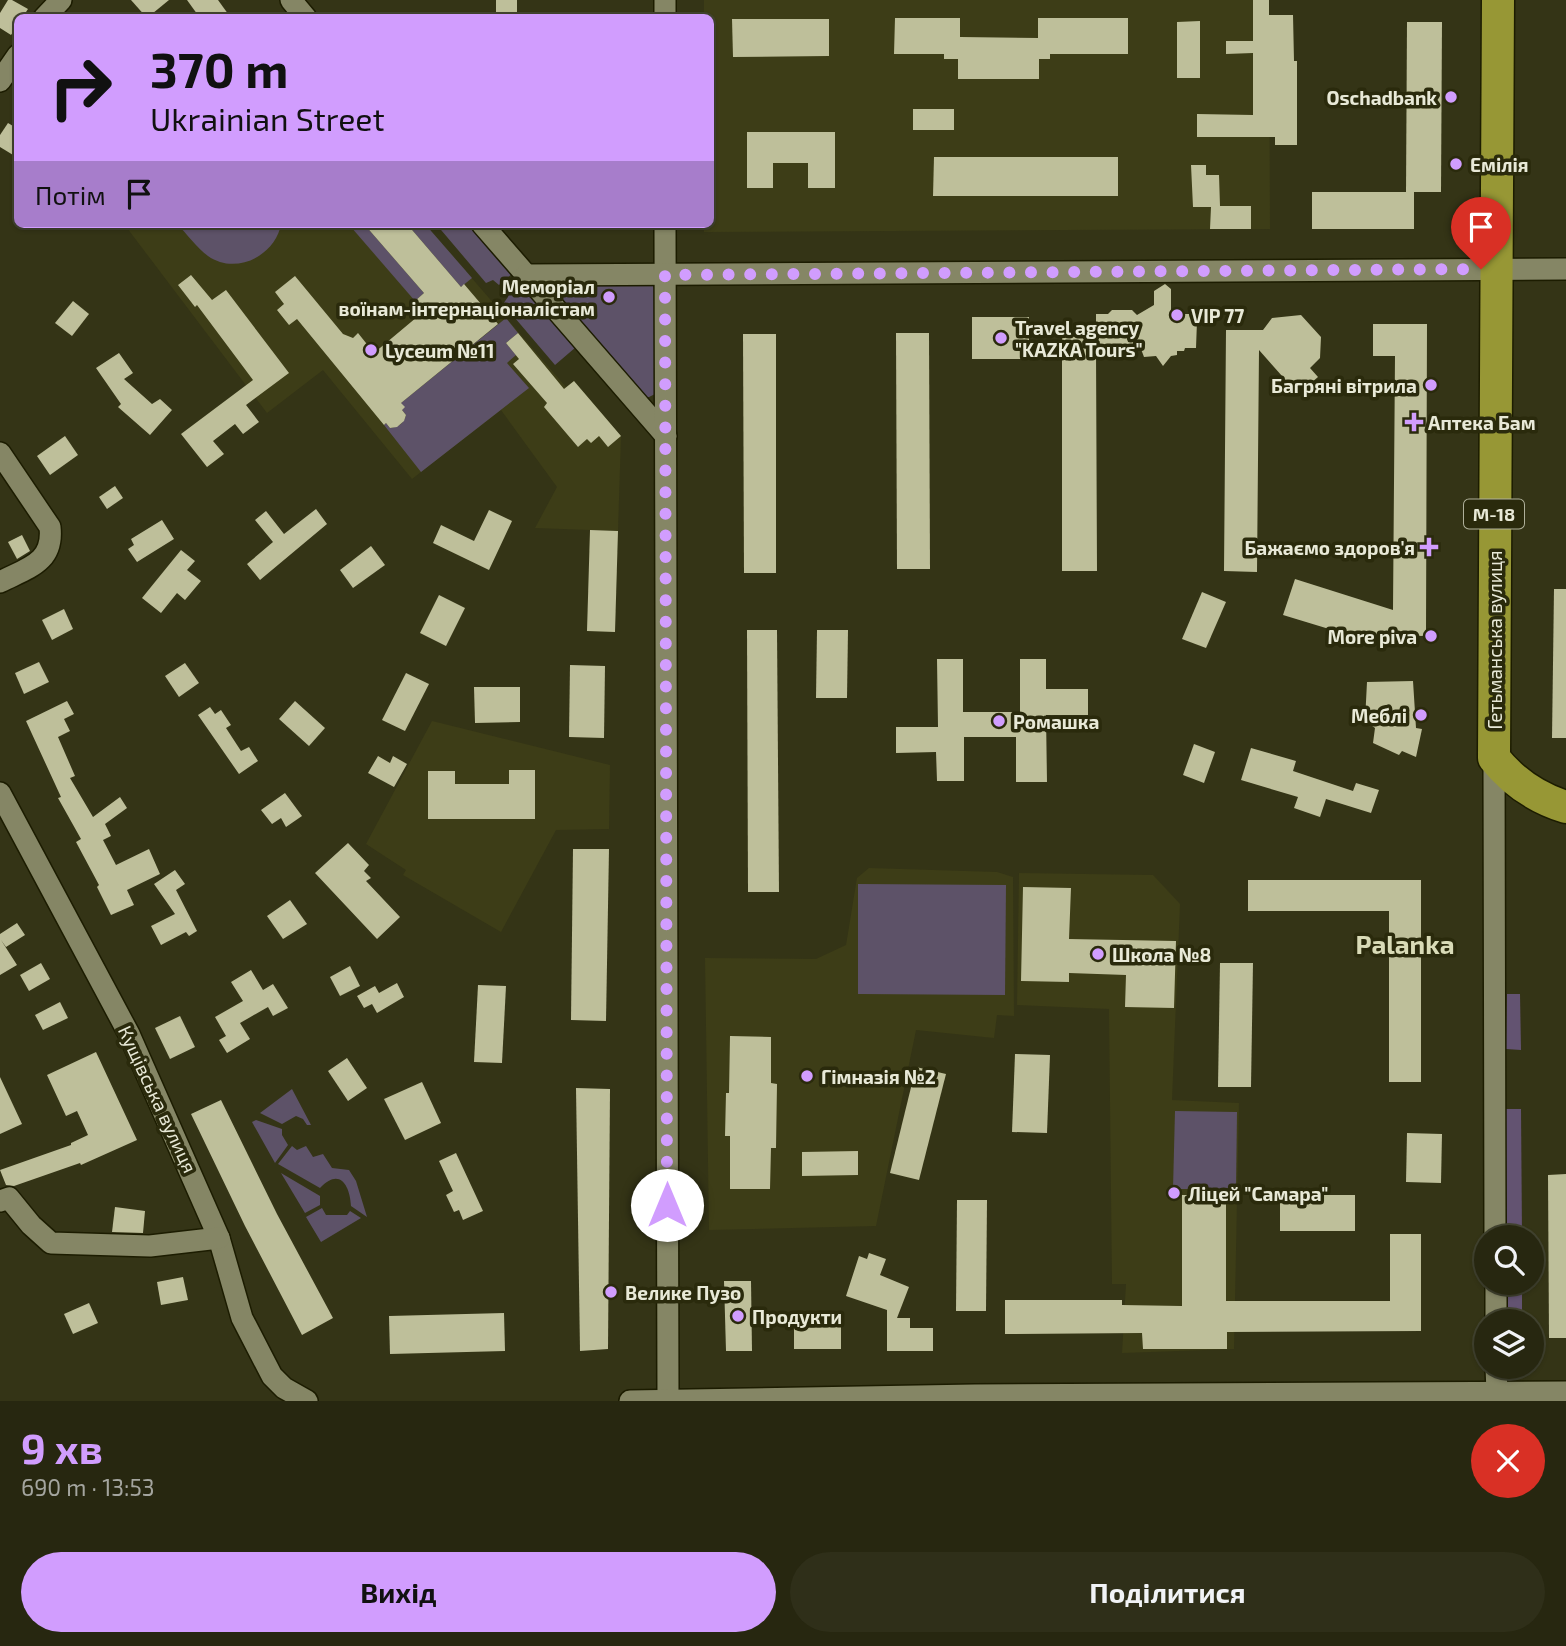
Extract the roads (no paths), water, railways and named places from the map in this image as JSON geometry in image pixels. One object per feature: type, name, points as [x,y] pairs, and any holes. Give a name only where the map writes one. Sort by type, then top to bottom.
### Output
[{"type":"highway","name":"Гетьманська вулиця","points":[[1494,758],[1499,0]]},
{"type":"highway","points":[[1494,758],[1507,775],[1525,788],[1566,807]]},
{"type":"street","points":[[48,14],[61,0]]},
{"type":"street","points":[[291,0],[303,14]]},
{"type":"street","points":[[0,81],[14,61]]},
{"type":"street","points":[[485,228],[666,436]]},
{"type":"street","points":[[665,228],[668,1399]]},
{"type":"street","points":[[526,275],[1566,269]]},
{"type":"street","points":[[0,453],[50,527],[51,537],[46,555],[0,582]]},
{"type":"street","name":"Гетьманська вулиця","points":[[1494,758],[1495,1225]]},
{"type":"street","name":"Кущівська вулиця","points":[[0,793],[129,1034],[219,1238],[242,1318],[272,1376],[284,1388],[307,1401]]},
{"type":"street","points":[[0,1201],[9,1198],[31,1225],[51,1243],[150,1246],[219,1238]]},
{"type":"street","points":[[1496,1379],[1497,1392]]},
{"type":"street","points":[[630,1401],[1566,1392]]},
{"type":"place","name":"Oschadbank","points":[[1451,97]]},
{"type":"place","name":"Емілія","points":[[1456,164]]},
{"type":"place","name":"Меморіал воїнам-інтернаціоналістам","points":[[609,297]]},
{"type":"place","name":"VIP 77","points":[[1177,315]]},
{"type":"place","name":"Travel agency \"KAZKA Tours\"","points":[[1001,338]]},
{"type":"place","name":"Lyceum №11","points":[[371,350]]},
{"type":"place","name":"Багряні вітрила","points":[[1431,385]]},
{"type":"place","name":"Аптека Бам","points":[[1414,422]]},
{"type":"place","name":"Бажаємо здоров'я","points":[[1429,547]]},
{"type":"place","name":"More piva","points":[[1431,636]]},
{"type":"place","name":"Меблі","points":[[1421,715]]},
{"type":"place","name":"Ромашка","points":[[999,721]]},
{"type":"place","name":"Школа №8","points":[[1098,954]]},
{"type":"place","name":"Гімназія №2","points":[[807,1076]]},
{"type":"place","name":"Ліцей \"Самара\"","points":[[1174,1193]]},
{"type":"place","name":"Велике Пузо","points":[[611,1292]]},
{"type":"place","name":"Продукти","points":[[738,1316]]},
{"type":"district","name":"Palanka","points":[[1405,943]]}]
